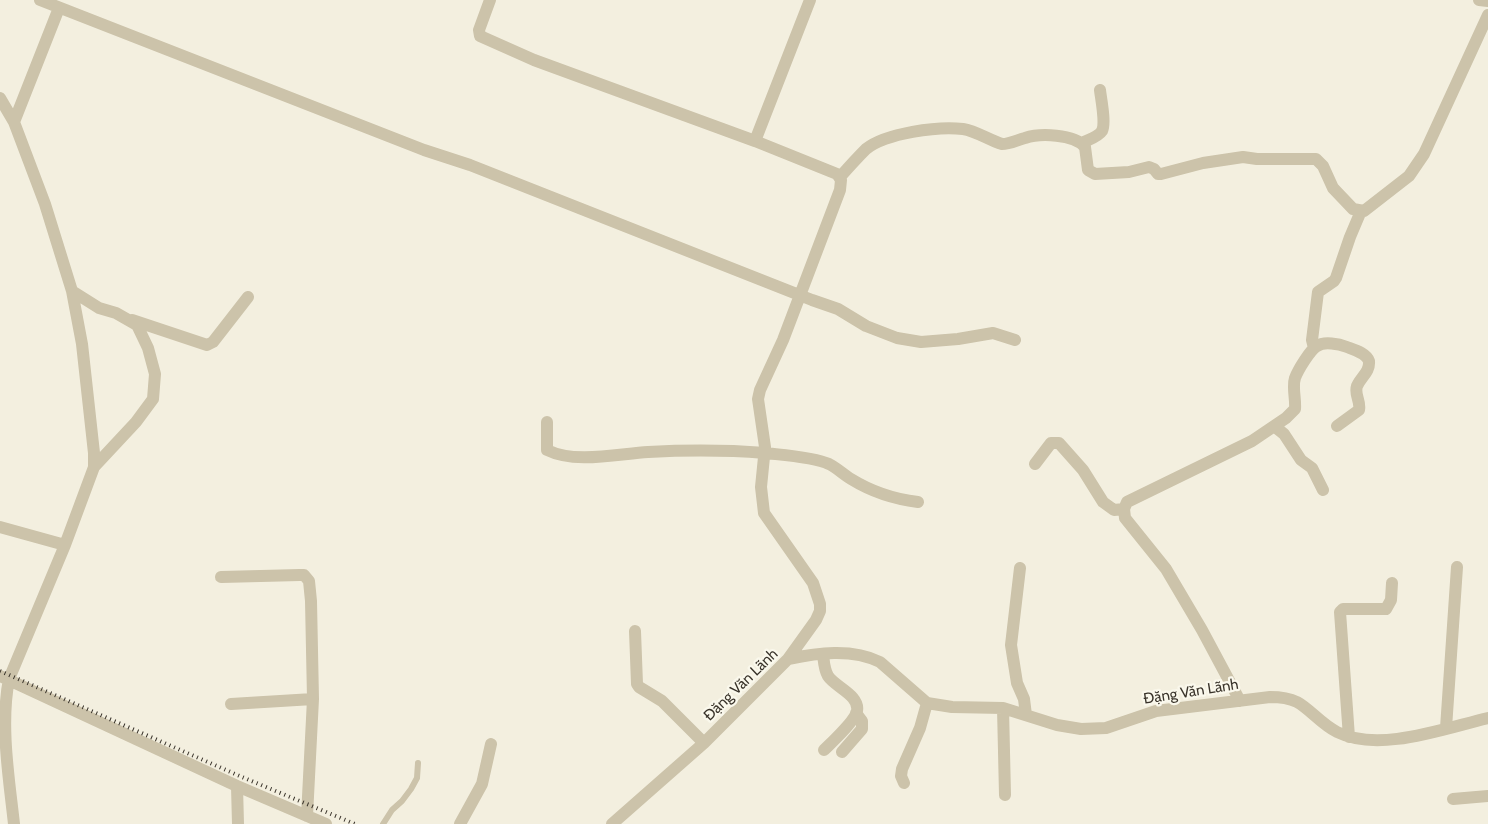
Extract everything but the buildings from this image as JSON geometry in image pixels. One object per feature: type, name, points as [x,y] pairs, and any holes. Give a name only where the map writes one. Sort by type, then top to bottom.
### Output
[{"type":"street","points":[[40,0],[831,306],[866,326],[897,338],[921,342],[958,339],[993,333],[1015,340]]},
{"type":"street","points":[[490,0],[480,30],[480,36],[534,60],[755,140],[837,174],[840,177],[840,190],[783,340],[759,394],[758,406],[765,453],[761,487],[764,513],[813,583],[820,604],[820,611],[816,620],[788,659]]},
{"type":"street","points":[[755,140],[810,0]]},
{"type":"street","points":[[1480,0],[1488,1]]},
{"type":"street","points":[[14,122],[59,8]]},
{"type":"street","points":[[1314,348],[1312,340],[1318,292],[1334,282],[1361,211],[1404,181],[1415,169],[1424,154],[1488,16]]},
{"type":"street","points":[[840,177],[867,149],[877,143],[919,131],[947,128],[964,129],[1002,144],[1045,135],[1082,143],[1102,132],[1100,90]]},
{"type":"street","points":[[2,105],[14,122],[45,204],[72,291],[82,344],[94,453],[94,467],[65,545],[4,678],[14,824]]},
{"type":"street","points":[[1082,143],[1086,151],[1088,170],[1096,174],[1129,172],[1149,167],[1154,168],[1158,174],[1161,174],[1202,163],[1243,157],[1257,160],[1316,159],[1322,163],[1333,188],[1353,209],[1361,211]]},
{"type":"street","points":[[72,291],[100,308],[208,345],[213,342],[248,297]]},
{"type":"street","points":[[94,467],[136,422],[153,399],[155,374],[148,348],[137,325],[126,318]]},
{"type":"street","points":[[1240,701],[1202,630],[1166,569],[1125,518],[1124,509],[1127,502],[1252,440],[1286,418],[1295,409],[1295,379],[1314,348],[1320,344],[1342,345],[1365,355],[1369,361],[1368,369],[1356,388],[1356,396],[1360,405],[1359,410],[1337,426]]},
{"type":"street","points":[[547,422],[547,450],[555,454],[583,458],[649,452],[765,453],[828,463],[850,479],[879,494],[894,499],[918,502]]},
{"type":"street","points":[[1274,426],[1284,434],[1301,460],[1312,468],[1323,490]]},
{"type":"street","points":[[1035,464],[1051,443],[1059,443],[1082,470],[1103,502],[1114,510],[1124,509]]},
{"type":"street","points":[[0,527],[65,545]]},
{"type":"street","points":[[1446,728],[1457,567]]},
{"type":"street","points":[[1020,568],[1011,644],[1017,683],[1024,700],[1026,715]]},
{"type":"street","points":[[221,577],[300,575],[308,578],[311,601],[313,699],[307,816]]},
{"type":"street","points":[[1348,737],[1340,612],[1343,609],[1386,609],[1390,600],[1392,583]]},
{"type":"street","points":[[635,631],[637,684],[662,701],[704,743]]},
{"type":"street","points":[[823,654],[827,675],[856,702],[857,709],[843,731],[824,750]]},
{"type":"street","name":"Đặng Văn Lãnh","points":[[612,824],[704,743],[788,659],[805,655],[851,654],[871,658],[880,662],[927,703],[952,707],[1003,708],[1071,728],[1091,730],[1106,728],[1156,711],[1270,697],[1298,702],[1327,727],[1348,737],[1379,740],[1414,736],[1488,718]]},
{"type":"street","points":[[4,678],[237,786],[326,824]]},
{"type":"street","points":[[231,704],[313,699]]},
{"type":"street","points":[[904,783],[902,768],[920,728],[927,703]]},
{"type":"street","points":[[1003,708],[1004,795]]},
{"type":"street","points":[[842,752],[862,729],[862,721],[856,713]]},
{"type":"street","points":[[460,824],[482,784],[491,744]]},
{"type":"street","points":[[237,786],[238,824]]},
{"type":"street","points":[[1453,799],[1488,796]]},
{"type":"lane","points":[[384,824],[392,810],[411,789],[417,778],[418,763]]},
{"type":"railway","points":[[0,671],[242,777],[355,824]]}]
